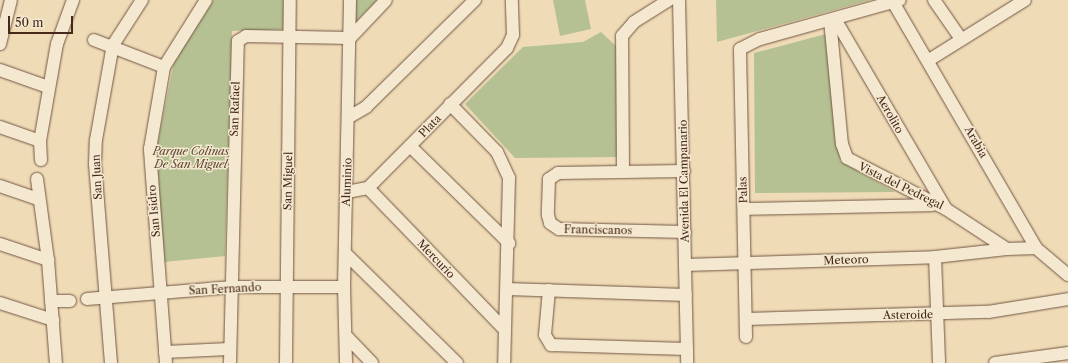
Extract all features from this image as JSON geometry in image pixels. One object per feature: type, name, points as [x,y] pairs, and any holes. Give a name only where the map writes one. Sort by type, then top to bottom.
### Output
[{"type":"street","points":[[0,44],[11,0]]},
{"type":"street","points":[[40,160],[40,141],[48,87],[60,29],[73,0]]},
{"type":"street","name":"San Juan","points":[[111,363],[95,151],[112,45],[142,0]]},
{"type":"street","name":"San Isidro","points":[[166,357],[150,149],[164,67],[206,0]]},
{"type":"street","name":"San Miguel","points":[[286,363],[290,0]]},
{"type":"street","name":"Aluminio","points":[[346,363],[347,337],[344,287],[349,117],[350,0]]},
{"type":"street","points":[[350,38],[386,0]]},
{"type":"street","points":[[349,117],[366,107],[475,0]]},
{"type":"street","name":"Plata","points":[[368,188],[507,48],[513,36],[512,0]]},
{"type":"street","points":[[623,171],[622,36],[634,22],[669,0]]},
{"type":"street","name":"Avenida El Campanario","points":[[679,0],[684,171],[687,363]]},
{"type":"street","points":[[934,0],[961,39]]},
{"type":"street","points":[[929,60],[1023,0]]},
{"type":"street","points":[[832,19],[897,1]]},
{"type":"street","name":"Arabia","points":[[897,1],[1036,248],[1068,275]]},
{"type":"street","name":"Palas","points":[[746,337],[746,263],[739,55],[743,45],[832,19]]},
{"type":"street","name":"Vista del Pedregal","points":[[832,19],[842,144],[847,158],[941,207],[1007,249]]},
{"type":"street","name":"Aerolito","points":[[832,19],[941,207]]},
{"type":"street","name":"San Rafael","points":[[230,363],[229,349],[233,287],[238,41],[246,36],[350,38]]},
{"type":"street","points":[[94,40],[112,45],[164,67]]},
{"type":"street","points":[[0,70],[48,87]]},
{"type":"street","points":[[450,104],[500,156],[510,190],[504,363]]},
{"type":"street","points":[[0,127],[40,141]]},
{"type":"street","points":[[410,146],[509,243]]},
{"type":"street","name":"Franciscanos","points":[[684,171],[564,172],[552,176],[548,185],[550,223],[566,230],[685,232]]},
{"type":"street","points":[[37,179],[38,198],[48,260],[56,363]]},
{"type":"street","points":[[0,186],[38,198]]},
{"type":"street","points":[[347,192],[368,188]]},
{"type":"street","name":"Mercurio","points":[[368,188],[505,330]]},
{"type":"street","points":[[744,209],[941,207]]},
{"type":"street","points":[[0,244],[48,260]]},
{"type":"street","points":[[1007,249],[1036,248]]},
{"type":"street","name":"Meteoro","points":[[685,265],[935,257],[1007,249]]},
{"type":"street","points":[[345,253],[457,363]]},
{"type":"street","points":[[935,257],[939,363]]},
{"type":"street","name":"San Fernando","points":[[87,299],[233,287],[344,287]]},
{"type":"street","points":[[507,289],[686,295]]},
{"type":"street","points":[[549,290],[545,335],[551,345],[687,349]]},
{"type":"street","name":"Asteroide","points":[[746,319],[936,315],[988,312],[1068,299]]},
{"type":"street","points":[[51,301],[70,300]]},
{"type":"street","points":[[0,303],[53,320]]},
{"type":"street","points":[[347,337],[372,363]]},
{"type":"street","points":[[166,357],[229,349]]},
{"type":"street","points":[[995,363],[1068,352]]},
{"type":"green space","name":"Parque Colinas De San Miguel","points":[[214,0],[284,0],[285,24],[283,29],[232,31],[225,256],[164,262],[155,156],[174,61]]},
{"type":"green space","points":[[356,0],[377,0],[356,21]]},
{"type":"green space","points":[[553,0],[585,0],[591,29],[560,36]]},
{"type":"green space","points":[[716,0],[870,0],[717,42]]},
{"type":"green space","points":[[601,32],[618,48],[619,157],[515,158],[465,104],[523,47],[583,42]]},
{"type":"green space","points":[[826,34],[840,161],[895,192],[755,193],[754,53]]}]
